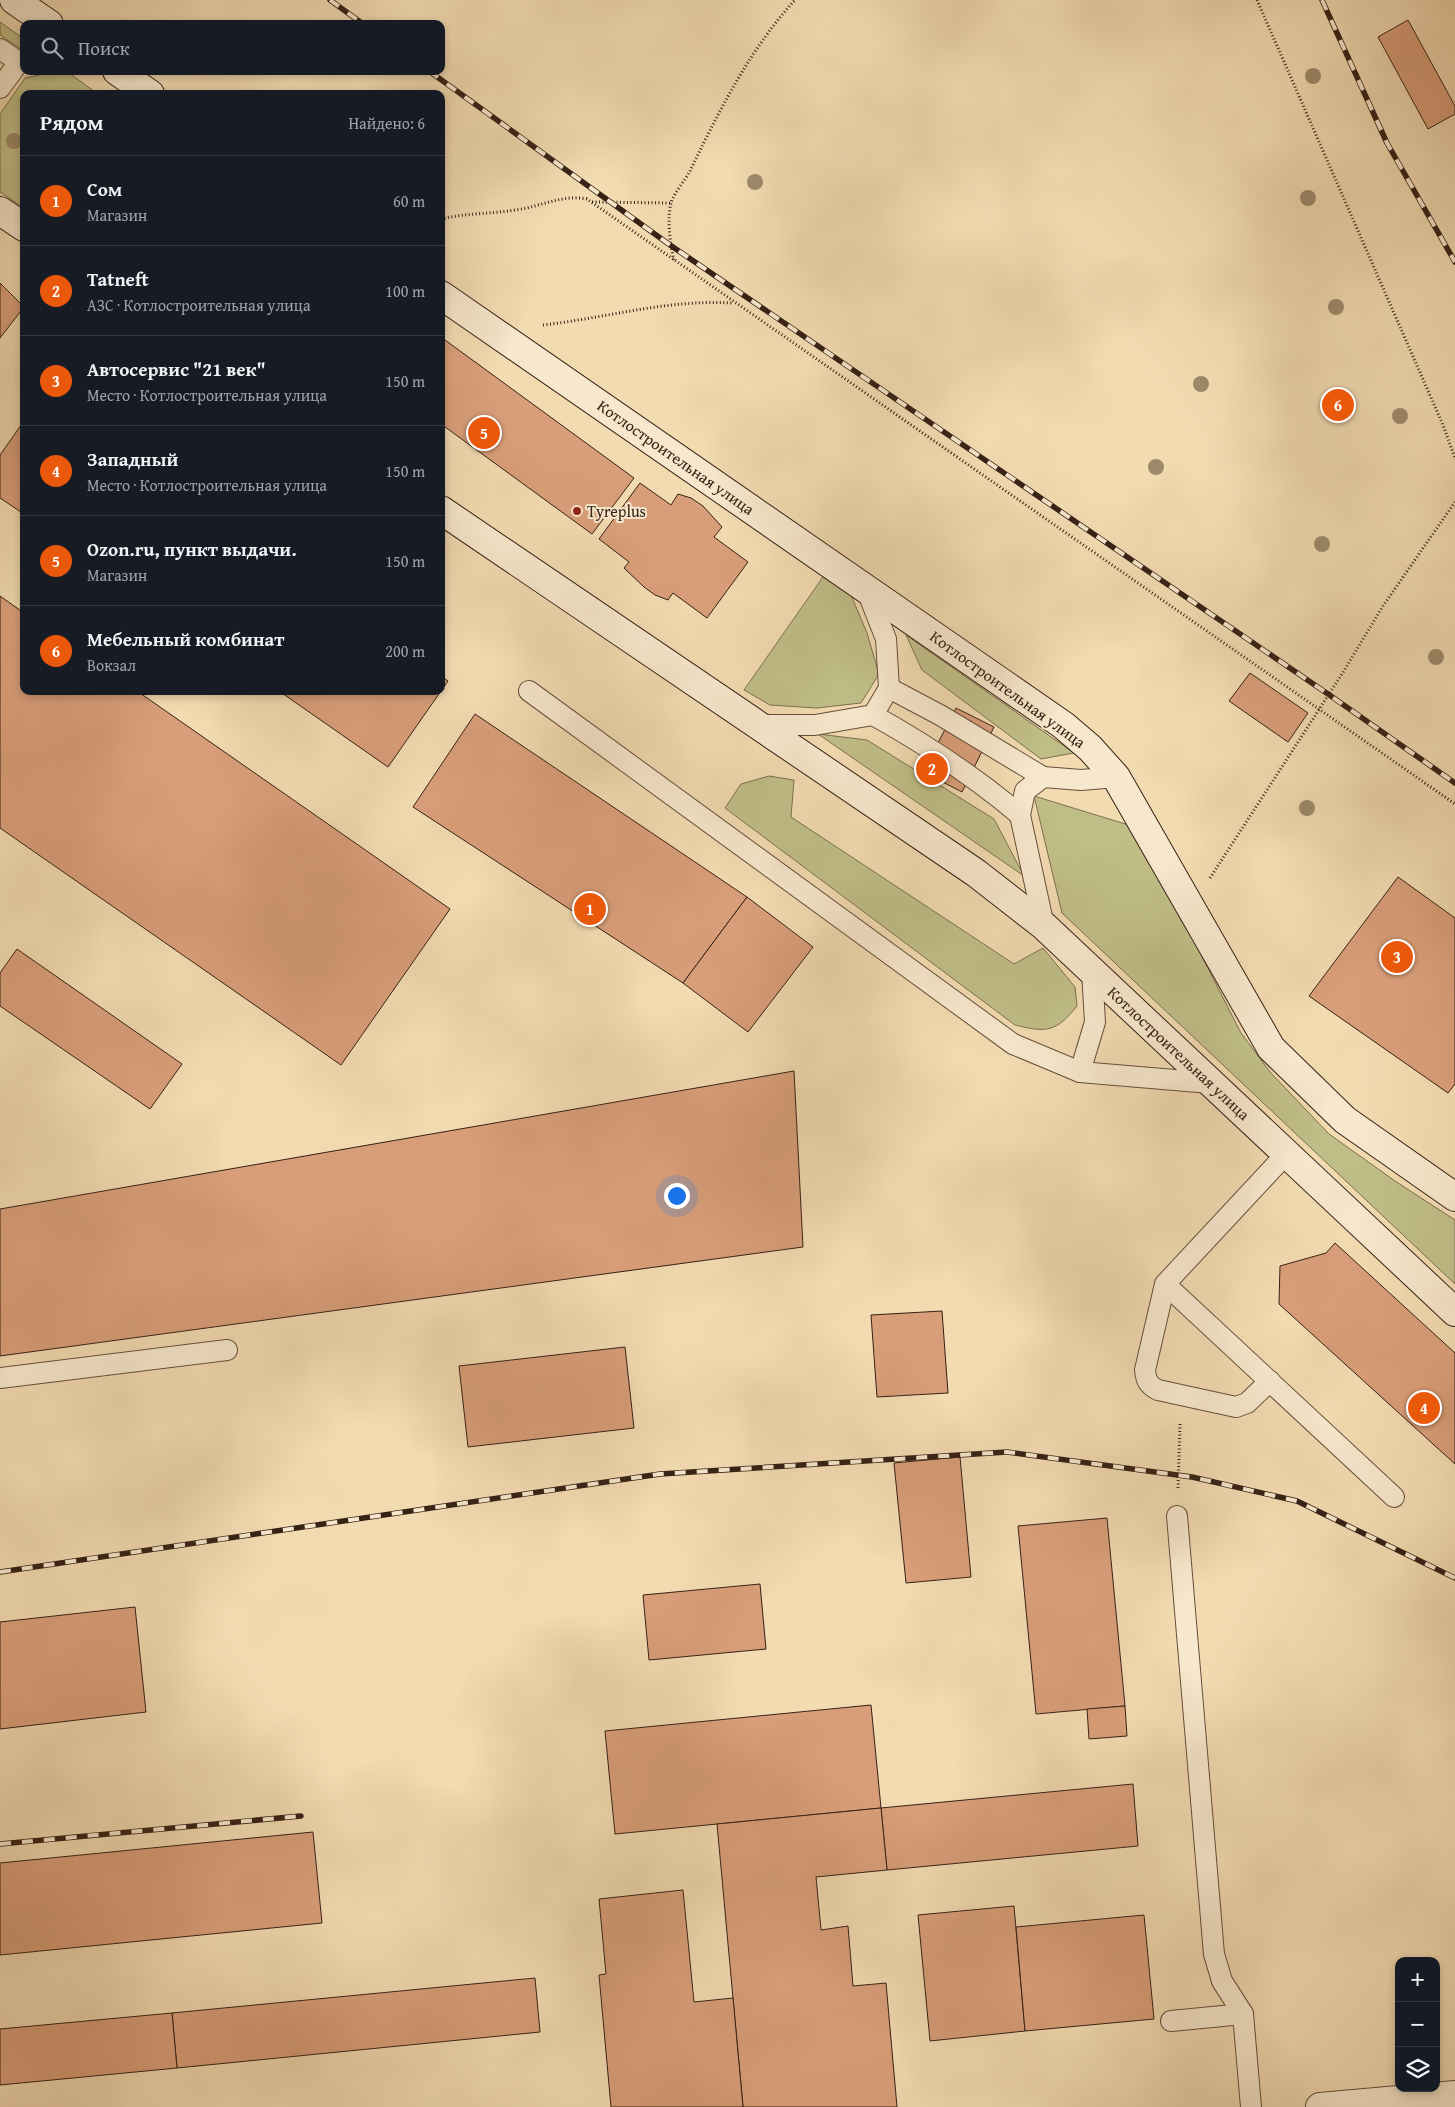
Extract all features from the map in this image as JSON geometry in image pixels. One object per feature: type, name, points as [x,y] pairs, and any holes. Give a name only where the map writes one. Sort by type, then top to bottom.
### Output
[{"type":"main road","points":[[14,0],[43,20]]},
{"type":"main road","points":[[124,75],[144,90]]},
{"type":"main road","points":[[0,211],[20,224]]},
{"type":"main road","name":"Котлостроительная улица","points":[[445,298],[1063,724],[1090,748],[1116,777],[1271,1048],[1345,1120],[1455,1196]]},
{"type":"main road","name":"Котлостроительная улица","points":[[445,513],[976,872],[1044,926],[1455,1312]]},
{"type":"main road","points":[[1320,2107],[1455,2095]]},
{"type":"lane","points":[[0,49],[20,61]]},
{"type":"lane","points":[[0,88],[20,63]]},
{"type":"lane","points":[[866,588],[886,639],[889,688],[872,715]]},
{"type":"lane","points":[[889,688],[940,715],[1043,777],[1081,780],[1116,777]]},
{"type":"lane","points":[[529,691],[1013,1044],[1080,1072],[1210,1083]]},
{"type":"lane","points":[[759,726],[815,725],[872,715],[923,743],[996,794],[1020,815]]},
{"type":"lane","points":[[1043,777],[1024,792],[1020,815],[1044,926]]},
{"type":"lane","points":[[1080,1072],[1095,1022],[1092,971]]},
{"type":"lane","points":[[1270,1381],[1247,1403],[1236,1407],[1158,1390],[1150,1385],[1146,1378],[1146,1370],[1165,1284],[1287,1153]]},
{"type":"lane","points":[[1165,1284],[1394,1497]]},
{"type":"lane","points":[[0,1378],[226,1350]]},
{"type":"lane","points":[[1177,1516],[1214,1954],[1222,1981],[1244,2014],[1251,2107]]},
{"type":"lane","points":[[1170,2021],[1244,2014]]},
{"type":"path","points":[[674,260],[670,245],[671,203],[744,67],[795,0]]},
{"type":"path","points":[[1257,0],[1439,416],[1455,458]]},
{"type":"path","points":[[445,218],[464,214],[517,210],[576,197],[591,202],[1455,804]]},
{"type":"path","points":[[591,202],[671,203]]},
{"type":"path","points":[[522,351],[542,325],[587,320],[627,311],[700,301],[733,302]]},
{"type":"path","points":[[1191,908],[1398,583],[1455,502]]},
{"type":"path","points":[[1177,1516],[1181,1396]]},
{"type":"shaded area","points":[[0,22],[20,36],[20,48],[0,35]]},
{"type":"shaded area","points":[[39,75],[72,75],[92,90],[20,90],[20,205],[0,192],[0,114],[25,78]]},
{"type":"shaded area","points":[[823,577],[851,595],[867,633],[879,674],[861,703],[817,708],[770,705],[744,690]]},
{"type":"shaded area","points":[[906,635],[1074,753],[1041,759],[922,670]]},
{"type":"shaded area","points":[[818,734],[867,740],[994,819],[1024,876]]},
{"type":"shaded area","points":[[769,776],[794,780],[791,817],[1014,964],[1043,948],[1075,987],[1077,1006],[1057,1026],[1035,1029],[1015,1025],[725,808],[741,784]]},
{"type":"shaded area","points":[[1034,796],[1132,826],[1163,880],[1241,1033],[1270,1072],[1329,1134],[1395,1181],[1455,1220],[1455,1284],[1062,913]]},
{"type":"building","points":[[1408,20],[1455,106],[1455,114],[1428,129],[1378,37]]},
{"type":"building","points":[[0,283],[20,303],[20,312],[0,338]]},
{"type":"building","points":[[445,340],[634,478],[592,534],[445,427]]},
{"type":"building","points":[[20,427],[20,511],[0,498],[0,455]]},
{"type":"building","points":[[640,483],[671,505],[678,494],[691,498],[703,506],[722,527],[714,537],[748,562],[707,618],[673,593],[668,600],[655,595],[644,587],[624,568],[629,562],[599,539]]},
{"type":"building","points":[[0,596],[20,610],[20,695],[143,695],[450,909],[341,1065],[0,828]]},
{"type":"building","points":[[1250,673],[1308,713],[1288,742],[1229,701]]},
{"type":"building","points":[[285,695],[438,695],[388,767]]},
{"type":"building","points":[[956,708],[994,727],[962,792],[923,772]]},
{"type":"building","points":[[475,714],[747,897],[683,983],[413,807]]},
{"type":"building","points":[[1398,877],[1455,918],[1455,1084],[1448,1093],[1309,996]]},
{"type":"building","points":[[747,897],[813,947],[748,1032],[683,983]]},
{"type":"building","points":[[17,949],[182,1064],[150,1109],[0,1006],[0,973]]},
{"type":"building","points":[[794,1071],[803,1247],[0,1356],[0,1209]]},
{"type":"building","points":[[1335,1243],[1455,1353],[1455,1464],[1279,1304],[1280,1266],[1326,1253]]},
{"type":"building","points":[[942,1311],[948,1393],[877,1397],[871,1315]]},
{"type":"building","points":[[625,1347],[634,1428],[468,1447],[459,1366]]},
{"type":"building","points":[[960,1457],[971,1577],[906,1583],[894,1463]]},
{"type":"building","points":[[1107,1518],[1125,1706],[1036,1714],[1018,1526]]},
{"type":"building","points":[[760,1584],[766,1649],[649,1660],[643,1595]]},
{"type":"building","points":[[135,1607],[146,1712],[0,1729],[0,1622]]},
{"type":"building","points":[[871,1705],[881,1808],[615,1834],[605,1731]]},
{"type":"building","points":[[1125,1706],[1127,1736],[1089,1739],[1087,1709]]},
{"type":"building","points":[[1133,1784],[1138,1846],[887,1870],[881,1808]]},
{"type":"building","points":[[881,1808],[887,1870],[816,1877],[821,1930],[848,1926],[853,1986],[886,1983],[897,2107],[743,2107],[717,1824]]},
{"type":"building","points":[[313,1832],[322,1923],[0,1955],[0,1863]]},
{"type":"building","points":[[683,1890],[694,2002],[733,1998],[743,2107],[611,2107],[599,1975],[606,1974],[599,1899]]},
{"type":"building","points":[[1014,1906],[1025,2031],[930,2041],[918,1915]]},
{"type":"building","points":[[1144,1915],[1154,2019],[1025,2031],[1016,1927]]},
{"type":"building","points":[[535,1978],[540,2032],[177,2068],[172,2013]]},
{"type":"building","points":[[172,2013],[177,2068],[0,2085],[0,2029]]},
{"type":"railway","points":[[330,0],[358,20]]},
{"type":"railway","points":[[1322,0],[1387,143],[1455,262]]},
{"type":"railway","points":[[435,75],[670,245],[1328,694],[1455,783]]},
{"type":"railway","points":[[0,1572],[660,1474],[1007,1452],[1192,1477],[1297,1501],[1455,1578]]},
{"type":"railway","points":[[0,1844],[301,1816]]},
{"type":"place","name":"Мебельный комбинат","points":[[1338,405]]},
{"type":"place","name":"Ozon.ru, пункт выдачи.","points":[[484,433]]},
{"type":"place","name":"Tyreplus","points":[[577,511]]},
{"type":"place","name":"Tatneft","points":[[932,769]]},
{"type":"place","name":"Сом","points":[[590,909]]},
{"type":"place","name":"Автосервис \"21 век\"","points":[[1397,957]]},
{"type":"place","name":"Западный","points":[[1424,1408]]}]
